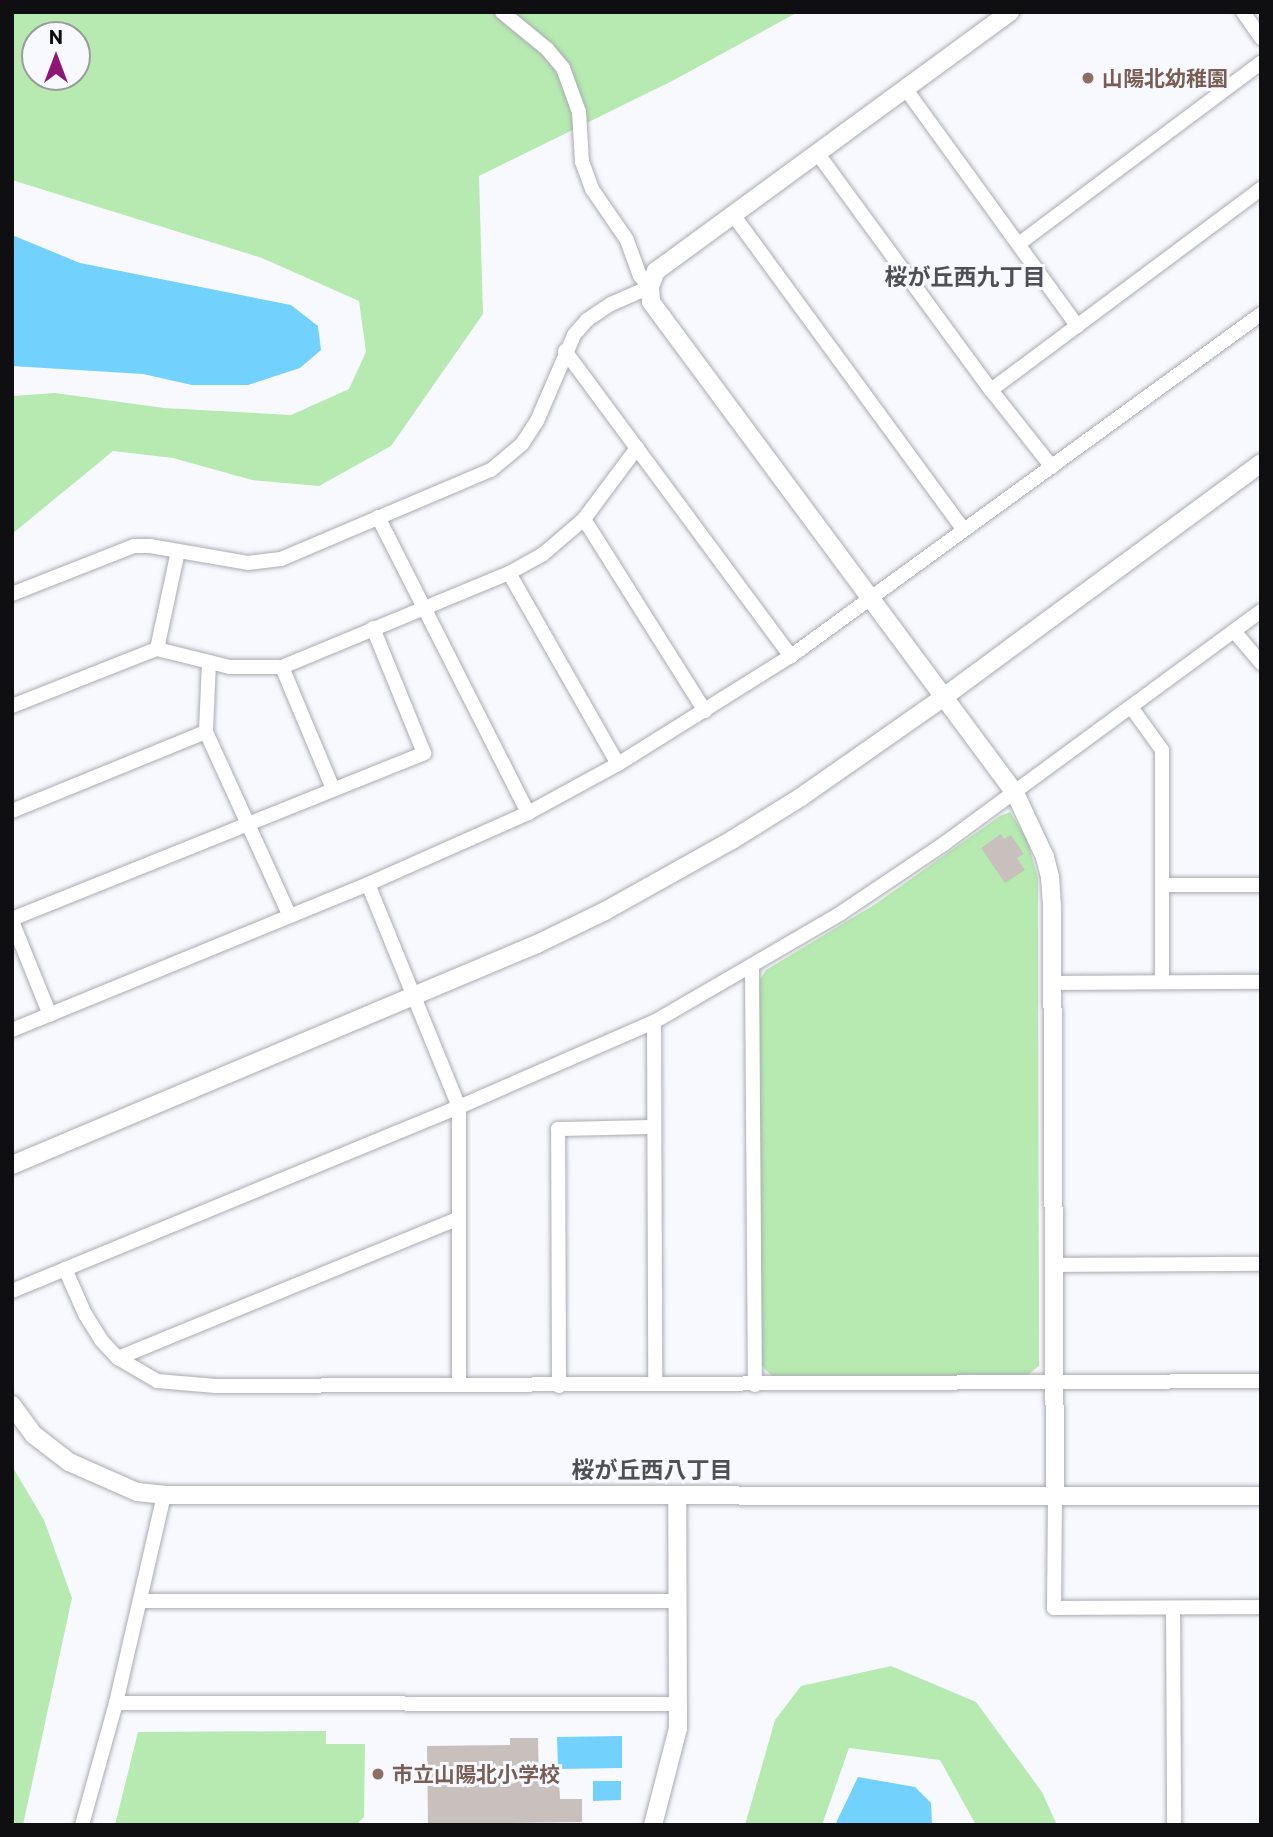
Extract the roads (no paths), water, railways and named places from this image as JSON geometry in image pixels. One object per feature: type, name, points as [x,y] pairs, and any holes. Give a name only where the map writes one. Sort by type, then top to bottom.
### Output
[{"type":"street","points":[[502,12],[547,49],[563,68],[579,112],[582,162],[592,189],[627,240],[640,276],[650,287]]},
{"type":"street","points":[[1010,12],[656,271],[650,287],[651,302],[1015,793],[1045,858],[1050,877],[1055,1384],[1054,1608],[1261,1607]]},
{"type":"street","points":[[1243,12],[1261,38]]},
{"type":"street","points":[[1020,243],[1261,63]]},
{"type":"street","points":[[905,89],[1020,243],[1077,326]]},
{"type":"street","points":[[818,154],[991,390],[1052,467]]},
{"type":"street","points":[[991,390],[1261,189]]},
{"type":"street","points":[[734,216],[964,530]]},
{"type":"street","points":[[12,594],[134,546],[265,563],[491,470],[523,444],[537,421],[565,351],[587,320],[611,304],[650,287]]},
{"type":"street","points":[[12,1030],[368,884],[528,813],[618,764],[791,656],[1261,314]]},
{"type":"street","points":[[565,351],[791,656]]},
{"type":"street","points":[[12,706],[157,649],[230,667],[282,667],[509,573],[542,555],[584,520],[637,448]]},
{"type":"street","points":[[12,1165],[414,998],[605,911],[732,840],[801,797],[944,697],[1261,463]]},
{"type":"street","points":[[378,517],[528,813]]},
{"type":"street","points":[[584,520],[705,711]]},
{"type":"street","points":[[157,649],[178,551]]},
{"type":"street","points":[[509,573],[618,764]]},
{"type":"street","points":[[12,1291],[459,1107],[654,1022],[752,967],[841,912],[1015,793],[1261,611]]},
{"type":"street","points":[[50,1015],[12,920],[424,752],[373,628]]},
{"type":"street","points":[[1234,631],[1261,663]]},
{"type":"street","points":[[209,662],[206,732],[290,916]]},
{"type":"street","points":[[282,667],[333,789]]},
{"type":"street","points":[[1131,707],[1162,750],[1162,982]]},
{"type":"street","points":[[12,811],[206,732]]},
{"type":"street","points":[[368,884],[459,1107],[459,1385]]},
{"type":"street","points":[[1163,885],[1261,885]]},
{"type":"street","points":[[752,967],[755,1385]]},
{"type":"street","points":[[1051,983],[1261,982]]},
{"type":"street","points":[[654,1022],[655,1384]]},
{"type":"street","points":[[558,1386],[558,1129],[654,1127]]},
{"type":"street","points":[[118,1358],[457,1219]]},
{"type":"street","points":[[1053,1265],[1261,1264]]},
{"type":"street","points":[[65,1269],[85,1314],[101,1340],[118,1358],[157,1381],[216,1386],[1261,1381]]},
{"type":"street","points":[[12,1405],[34,1434],[69,1462],[137,1492],[164,1495],[1261,1496]]},
{"type":"street","points":[[82,1825],[116,1703],[164,1495]]},
{"type":"street","points":[[653,1825],[678,1728],[677,1496]]},
{"type":"street","points":[[140,1601],[677,1601]]},
{"type":"street","points":[[1173,1608],[1174,1825]]},
{"type":"street","points":[[116,1703],[678,1704]]},
{"type":"water","points":[[12,235],[80,263],[291,305],[318,326],[321,350],[300,368],[248,385],[192,385],[143,374],[12,366]]},
{"type":"water","points":[[622,1736],[622,1768],[558,1769],[557,1737]]},
{"type":"water","points":[[858,1777],[915,1787],[931,1803],[932,1825],[835,1825]]},
{"type":"water","points":[[593,1781],[621,1781],[621,1800],[593,1801]]},
{"type":"place","name":"山陽北幼稚園","points":[[1088,78]]},
{"type":"place","name":"市立山陽北小学校","points":[[378,1774]]},
{"type":"district","name":"桜が丘西九丁目","points":[[965,276]]},
{"type":"district","name":"桜が丘西八丁目","points":[[652,1469]]}]
